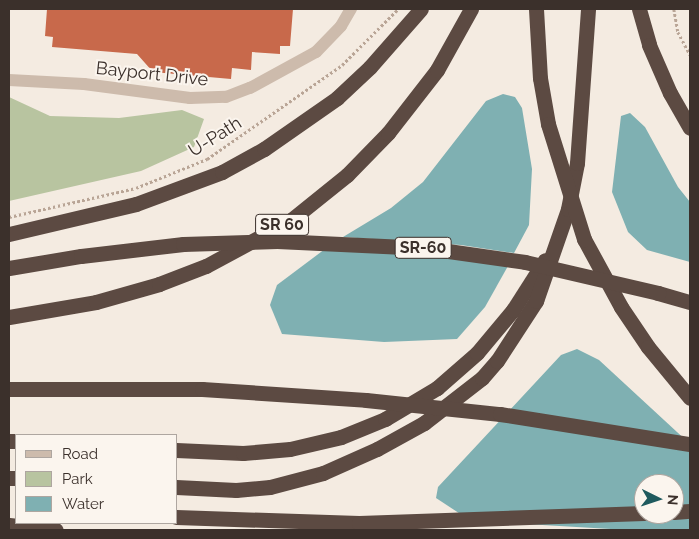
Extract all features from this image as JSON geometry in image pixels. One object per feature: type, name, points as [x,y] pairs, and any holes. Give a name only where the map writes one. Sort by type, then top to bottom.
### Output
[{"type":"highway","points":[[9,234],[136,204],[222,172],[272,144],[337,98],[370,67],[420,9]]},
{"type":"highway","name":"SR 60","points":[[9,316],[96,302],[160,284],[206,266],[291,220],[347,175],[388,133],[437,70],[471,9]]},
{"type":"highway","points":[[536,9],[540,78],[548,124],[584,239],[605,281],[648,348],[690,398]]},
{"type":"highway","points":[[178,487],[236,490],[296,482],[377,449],[424,423],[482,378],[510,342],[536,301],[563,226],[577,163],[588,9]]},
{"type":"highway","points":[[639,9],[653,53],[690,128]]},
{"type":"highway","points":[[178,450],[243,453],[298,448],[365,428],[422,398],[458,371],[495,333],[532,282],[563,226]]},
{"type":"highway","name":"SR-60","points":[[9,268],[81,256],[183,244],[287,241],[460,252],[567,270],[690,302]]},
{"type":"highway","points":[[9,389],[202,389],[366,400],[500,414],[690,444]]},
{"type":"highway","points":[[178,517],[359,523],[634,513]]},
{"type":"highway","points":[[9,524],[56,530]]},
{"type":"street","name":"Bayport Drive","points":[[9,80],[91,84],[190,98],[226,96],[308,57],[334,34],[351,9]]},
{"type":"path","name":"U-Path","points":[[9,217],[136,188],[207,160],[342,65],[398,9]]},
{"type":"path","points":[[674,9],[678,32],[690,55]]},
{"type":"green space","points":[[9,97],[50,116],[119,118],[182,110],[204,119],[194,147],[141,171],[9,201]]},
{"type":"water","points":[[503,94],[515,97],[522,108],[532,169],[529,225],[514,253],[461,245],[343,237],[391,208],[423,182],[486,101]]},
{"type":"water","points":[[630,113],[645,127],[678,187],[690,202],[690,262],[647,250],[628,232],[612,192],[621,116]]},
{"type":"water","points":[[325,249],[427,255],[508,266],[485,307],[457,339],[384,342],[282,334],[270,305],[277,285]]},
{"type":"water","points":[[577,349],[599,360],[690,444],[690,530],[628,530],[471,521],[436,498],[438,487],[561,355]]},
{"type":"building","points":[[47,9],[293,9],[290,46],[280,46],[280,54],[252,52],[251,70],[232,68],[231,79],[153,72],[137,54],[52,47],[53,37],[45,36]]}]
